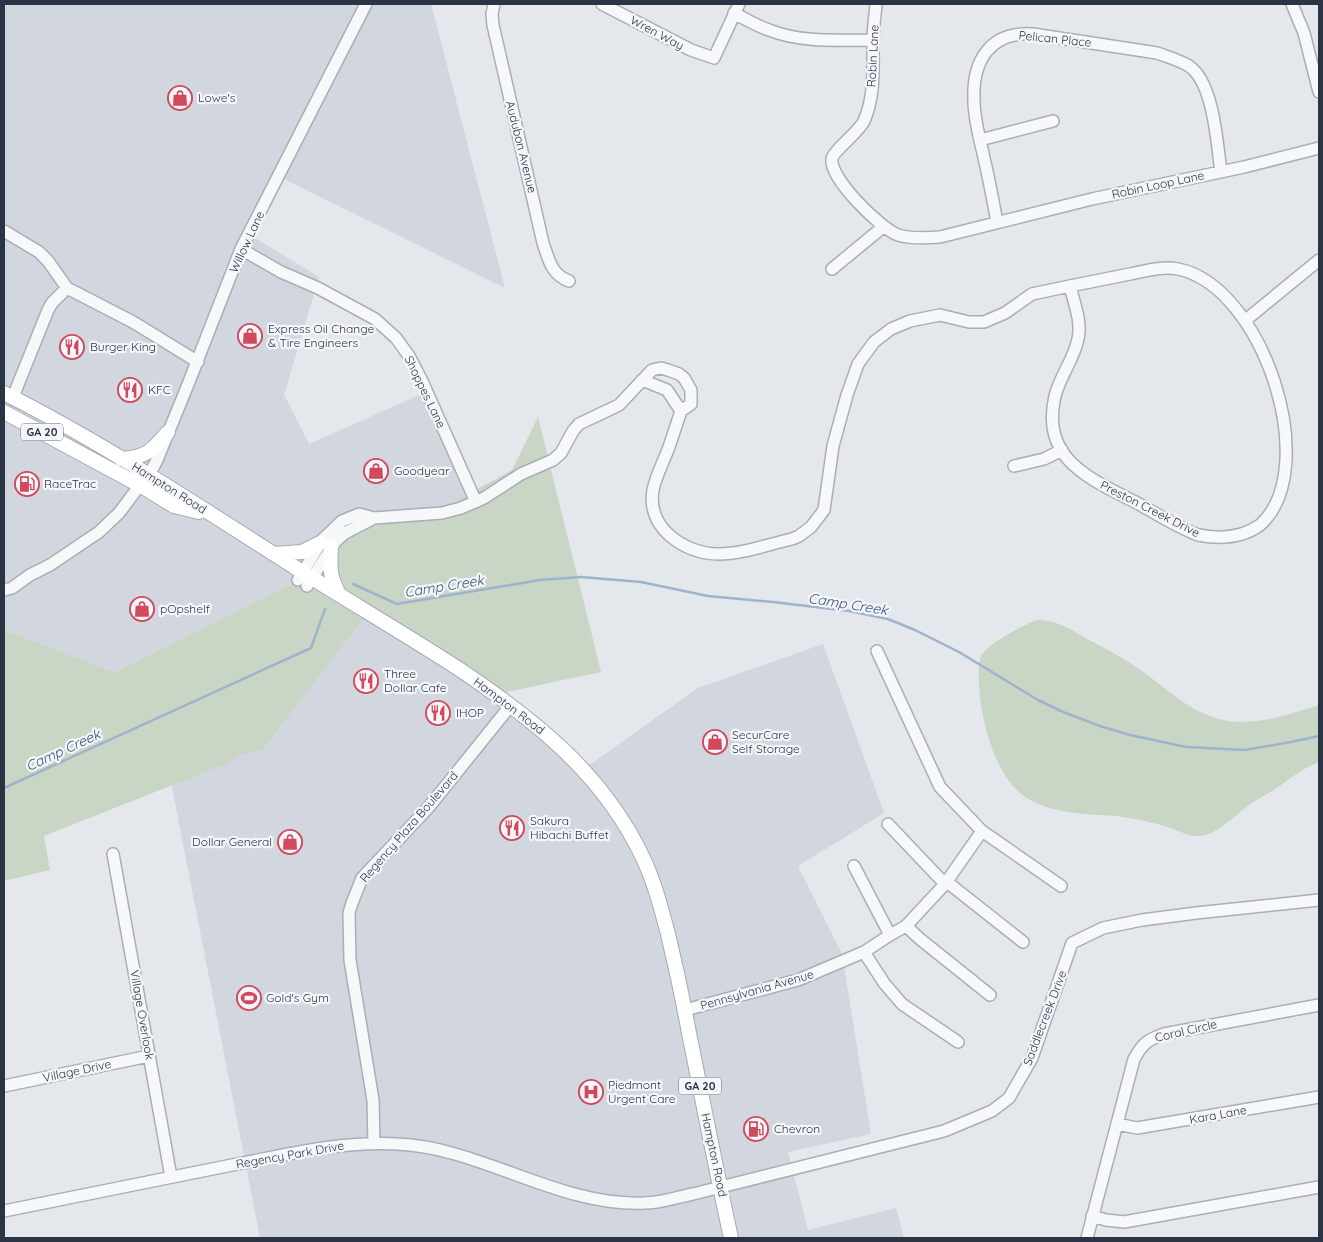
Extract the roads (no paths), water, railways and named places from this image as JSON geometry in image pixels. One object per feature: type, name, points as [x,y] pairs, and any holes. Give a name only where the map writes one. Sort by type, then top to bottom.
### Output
[{"type":"main road","name":"Hampton Road","points":[[8,395],[80,434],[121,459],[144,483],[174,506],[210,514]]},
{"type":"main road","name":"Hampton Road","points":[[4,412],[144,483],[210,514],[274,554],[305,579],[339,594],[447,662],[510,705],[564,749],[587,773],[629,831],[644,860],[660,904],[675,961],[731,1238]]},
{"type":"main road","points":[[121,459],[133,458],[152,451],[168,432]]},
{"type":"main road","points":[[274,554],[302,552],[326,545],[329,568],[339,594]]},
{"type":"street","name":"Willow Lane","points":[[4,590],[12,588],[30,575],[50,565],[99,532],[119,513],[144,483],[198,362],[241,249],[366,4]]},
{"type":"street","name":"Audubon Avenue","points":[[494,4],[492,14],[493,25],[502,70],[550,266],[556,274],[569,281]]},
{"type":"street","name":"Robin Lane","points":[[876,4],[873,40],[873,85],[869,107],[863,122],[854,136],[832,158],[835,173],[853,196],[883,227],[899,235],[926,238],[940,237],[997,222]]},
{"type":"street","points":[[1292,4],[1304,33],[1319,92]]},
{"type":"street","name":"Wren Way","points":[[608,5],[691,50],[714,58],[736,8]]},
{"type":"street","points":[[736,8],[770,31],[810,39],[873,40]]},
{"type":"street","name":"Pelican Place","points":[[997,222],[980,140],[974,102],[974,86],[978,67],[986,50],[1008,35],[1019,33],[1063,38],[1157,53],[1191,67],[1207,92],[1212,108],[1221,172]]},
{"type":"street","points":[[980,140],[1053,121]]},
{"type":"street","name":"Robin Loop Lane","points":[[997,222],[1319,148]]},
{"type":"street","points":[[832,269],[883,227]]},
{"type":"street","points":[[4,231],[39,252],[48,261],[67,288],[133,322],[198,362]]},
{"type":"street","name":"Shoppes Lane","points":[[241,249],[281,272],[318,288],[375,319],[396,338],[409,356],[422,381],[476,502]]},
{"type":"street","points":[[1247,320],[1319,260]]},
{"type":"street","name":"Preston Creek Drive","points":[[305,579],[326,545],[374,518],[442,513],[476,502],[500,489],[521,474],[553,460],[561,453],[579,424],[589,418],[614,409],[623,402],[652,370],[661,368],[679,374],[688,384],[692,398],[691,404],[681,411],[653,489],[653,509],[661,527],[680,544],[695,551],[709,554],[745,551],[792,539],[811,527],[824,510],[833,446],[847,394],[858,364],[874,342],[891,328],[910,321],[940,315],[969,322],[984,322],[1005,313],[1032,294],[1070,286],[1160,268],[1177,269],[1195,274],[1217,289],[1247,320],[1268,351],[1278,370],[1288,403],[1293,436],[1292,469],[1288,489],[1280,505],[1258,527],[1244,533],[1224,537],[1208,537],[1192,532],[1084,474],[1073,466],[1062,450],[1054,425],[1054,402],[1057,388],[1076,346],[1079,331],[1078,315],[1070,286]]},
{"type":"street","points":[[8,395],[48,310],[52,303],[67,288]]},
{"type":"street","points":[[642,380],[668,390],[681,411]]},
{"type":"street","points":[[1014,466],[1044,459],[1062,450]]},
{"type":"street","points":[[876,650],[940,787],[982,831],[1061,886]]},
{"type":"street","name":"Regency Plaza Boulevard","points":[[374,1144],[373,1100],[350,960],[349,913],[352,903],[362,878],[428,808],[510,705]]},
{"type":"street","points":[[888,824],[946,883],[1023,942]]},
{"type":"street","name":"Pennsylvania Avenue","points":[[685,1010],[798,980],[864,952],[906,926],[946,883],[982,831]]},
{"type":"street","name":"Village Overlook","points":[[114,854],[171,1177]]},
{"type":"street","points":[[854,866],[890,935]]},
{"type":"street","name":"Saddlecreek Drive","points":[[720,1187],[944,1131],[992,1111],[1009,1098],[1032,1058],[1072,942],[1103,928],[1196,913],[1319,900]]},
{"type":"street","points":[[906,926],[920,940],[990,996]]},
{"type":"street","points":[[864,952],[884,983],[902,1004],[958,1042]]},
{"type":"street","name":"Coral Circle","points":[[1086,1238],[1134,1059],[1141,1046],[1151,1038],[1319,1004]]},
{"type":"street","name":"Village Drive","points":[[4,1086],[150,1056]]},
{"type":"street","name":"Kara Lane","points":[[1117,1124],[1137,1128],[1319,1097]]},
{"type":"street","name":"Regency Park Drive","points":[[4,1211],[290,1153],[343,1145],[398,1144],[431,1148],[565,1192],[614,1201],[654,1203],[720,1187]]},
{"type":"street","points":[[1092,1216],[1124,1222],[1319,1187]]},
{"type":"waterway","name":"Camp Creek","points":[[353,584],[397,604],[540,580],[581,577],[641,582],[708,596],[849,611],[888,619],[915,630],[959,652],[1038,700],[1063,712],[1130,735],[1186,747],[1245,750],[1319,736]]},
{"type":"waterway","name":"Camp Creek","points":[[4,788],[311,648],[325,609]]},
{"type":"place","name":"Lowe's","points":[[180,98]]},
{"type":"place","name":"Express Oil Change & Tire Engineers","points":[[250,336]]},
{"type":"place","name":"Burger King","points":[[72,347]]},
{"type":"place","name":"KFC","points":[[130,390]]},
{"type":"place","name":"Goodyear","points":[[376,471]]},
{"type":"place","name":"RaceTrac","points":[[27,484]]},
{"type":"place","name":"pOpshelf","points":[[142,609]]},
{"type":"place","name":"Three Dollar Cafe","points":[[366,681]]},
{"type":"place","name":"IHOP","points":[[438,713]]},
{"type":"place","name":"SecurCare Self Storage","points":[[715,742]]},
{"type":"place","name":"Sakura Hibachi Buffet","points":[[512,828]]},
{"type":"place","name":"Dollar General","points":[[290,842]]},
{"type":"place","name":"Gold's Gym","points":[[249,998]]},
{"type":"place","name":"Piedmont Urgent Care","points":[[591,1092]]},
{"type":"place","name":"Chevron","points":[[756,1129]]}]
